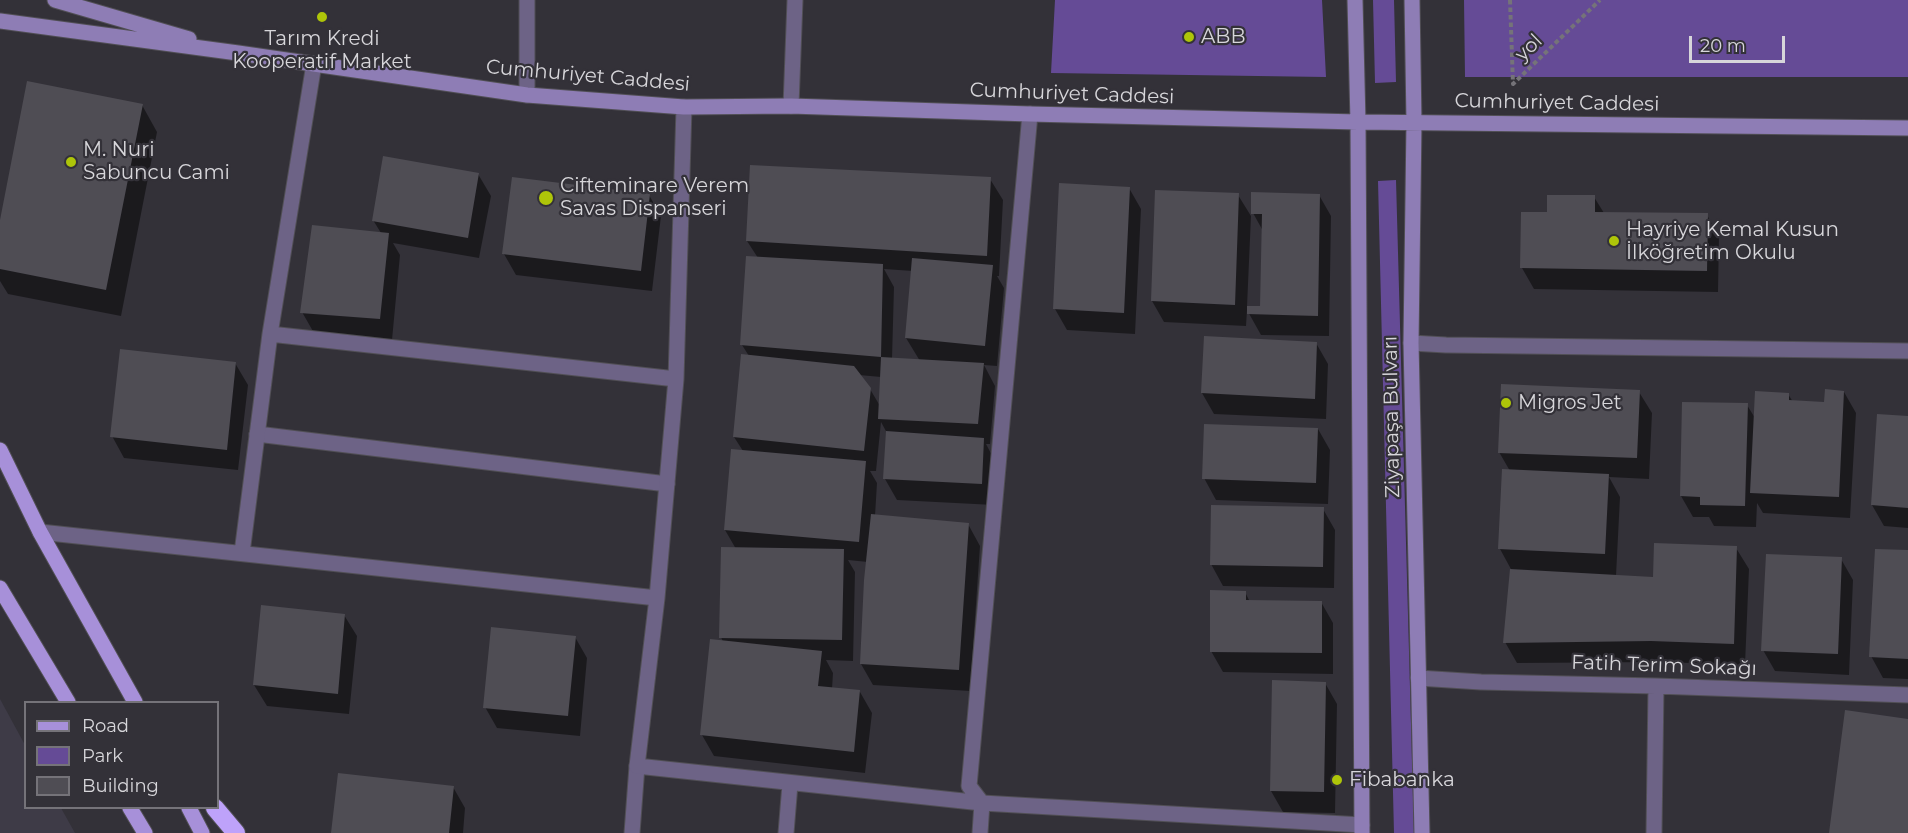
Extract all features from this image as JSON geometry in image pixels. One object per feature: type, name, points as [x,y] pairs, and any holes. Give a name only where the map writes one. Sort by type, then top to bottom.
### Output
[{"type":"highway","points":[[217,809],[236,833]]},
{"type":"main road","name":"Cumhuriyet Caddesi","points":[[55,0],[238,53]]},
{"type":"main road","name":"Ziyapaşa Bulvarı","points":[[1356,0],[1362,829]]},
{"type":"main road","name":"Ziyapaşa Bulvarı","points":[[1412,0],[1414,122],[1411,343],[1422,833]]},
{"type":"main road","name":"Cumhuriyet Caddesi","points":[[0,21],[527,95],[684,107],[791,106],[1358,122],[1908,128]]},
{"type":"main road","points":[[0,450],[40,532],[134,701]]},
{"type":"main road","points":[[0,588],[67,701]]},
{"type":"main road","points":[[131,809],[145,833]]},
{"type":"main road","points":[[190,809],[202,833]]},
{"type":"street","points":[[527,0],[527,95]]},
{"type":"street","points":[[791,106],[795,0]]},
{"type":"street","points":[[242,553],[270,334],[314,64]]},
{"type":"street","points":[[632,833],[657,598],[676,379],[684,107]]},
{"type":"street","points":[[980,833],[982,803],[969,786],[1030,114]]},
{"type":"street","points":[[270,334],[676,379]]},
{"type":"street","points":[[1411,343],[1908,351]]},
{"type":"street","points":[[257,434],[667,484]]},
{"type":"street","points":[[40,532],[657,598]]},
{"type":"street","name":"Fatih Terim Sokağı","points":[[1418,678],[1481,682],[1908,695]]},
{"type":"street","points":[[1654,833],[1656,686]]},
{"type":"street","points":[[638,766],[982,803],[1362,829]]},
{"type":"street","points":[[786,833],[790,784]]},
{"type":"path","name":"yol","points":[[1510,0],[1513,84],[1600,0]]},
{"type":"shaded area","points":[[0,699],[24,743],[24,809],[62,809],[75,833],[0,833]]},
{"type":"green space","name":"ABB","points":[[1055,0],[1322,0],[1326,77],[1051,73]]},
{"type":"green space","points":[[1373,0],[1394,0],[1396,82],[1375,83]]},
{"type":"green space","points":[[1464,0],[1908,0],[1908,77],[1465,77]]},
{"type":"green space","points":[[1396,180],[1414,833],[1394,833],[1378,181]]},
{"type":"building","name":"M. Nuri Sabuncu Cami","points":[[27,81],[143,104],[106,290],[0,269],[0,220]]},
{"type":"building","points":[[383,156],[479,173],[468,238],[372,221]]},
{"type":"building","points":[[750,165],[991,177],[987,256],[746,241]]},
{"type":"building","points":[[512,177],[650,194],[641,271],[502,254]]},
{"type":"building","points":[[1059,183],[1130,187],[1124,313],[1053,309]]},
{"type":"building","points":[[1155,190],[1239,193],[1235,305],[1151,301]]},
{"type":"building","points":[[1251,192],[1320,194],[1318,316],[1247,314],[1247,306],[1260,306],[1262,214],[1251,214]]},
{"type":"building","name":"Hayriye Kemal Kusun İlköğretim Okulu","points":[[1547,195],[1595,195],[1595,212],[1708,213],[1707,271],[1520,268],[1521,212],[1547,212]]},
{"type":"building","points":[[312,225],[389,233],[380,319],[300,313]]},
{"type":"building","points":[[746,256],[883,264],[881,357],[740,345]]},
{"type":"building","points":[[912,258],[993,265],[985,346],[905,338]]},
{"type":"building","points":[[1204,336],[1317,342],[1315,399],[1201,393]]},
{"type":"building","points":[[120,349],[236,362],[227,450],[110,437]]},
{"type":"building","points":[[741,354],[854,366],[871,388],[864,451],[733,437]]},
{"type":"building","points":[[881,357],[984,363],[978,424],[878,419]]},
{"type":"building","points":[[1501,384],[1640,390],[1637,458],[1498,453]]},
{"type":"building","points":[[1825,389],[1844,391],[1839,497],[1750,493],[1755,391],[1789,393],[1789,400],[1824,402]]},
{"type":"building","points":[[1682,402],[1748,403],[1745,506],[1700,505],[1700,497],[1680,496]]},
{"type":"building","points":[[1877,414],[1908,416],[1908,508],[1871,505]]},
{"type":"building","points":[[1204,424],[1318,428],[1316,483],[1202,479]]},
{"type":"building","points":[[886,431],[984,438],[982,484],[883,479]]},
{"type":"building","points":[[731,449],[866,461],[859,542],[724,530]]},
{"type":"building","points":[[1502,469],[1609,474],[1605,554],[1498,549]]},
{"type":"building","points":[[1211,505],[1324,507],[1323,567],[1210,565]]},
{"type":"building","points":[[871,514],[969,523],[959,670],[860,664],[864,580]]},
{"type":"building","points":[[1654,543],[1737,546],[1734,644],[1651,641],[1503,643],[1510,569],[1653,577]]},
{"type":"building","points":[[721,547],[844,549],[842,640],[719,638]]},
{"type":"building","points":[[1875,549],[1908,550],[1908,659],[1869,657]]},
{"type":"building","points":[[1766,554],[1842,557],[1838,654],[1761,651]]},
{"type":"building","points":[[1210,590],[1246,591],[1246,600],[1322,601],[1322,653],[1210,652]]},
{"type":"building","points":[[261,605],[345,614],[338,694],[253,685]]},
{"type":"building","points":[[491,627],[576,636],[568,716],[483,708]]},
{"type":"building","points":[[710,639],[822,651],[818,686],[860,690],[854,752],[700,735]]},
{"type":"building","points":[[1272,680],[1326,682],[1324,792],[1270,791]]},
{"type":"building","points":[[1845,710],[1908,719],[1908,833],[1829,833]]},
{"type":"building","points":[[338,773],[454,786],[449,833],[331,833]]},
{"type":"place","name":"Tarım Kredi Kooperatif Market","points":[[322,17]]},
{"type":"place","name":"ABB","points":[[1189,37]]},
{"type":"place","name":"M. Nuri Sabuncu Cami","points":[[71,162]]},
{"type":"place","name":"Cifteminare Verem Savas Dispanseri","points":[[546,198]]},
{"type":"place","name":"Hayriye Kemal Kusun İlköğretim Okulu","points":[[1614,241]]},
{"type":"place","name":"Migros Jet","points":[[1506,403]]},
{"type":"place","name":"Fibabanka","points":[[1337,780]]}]
